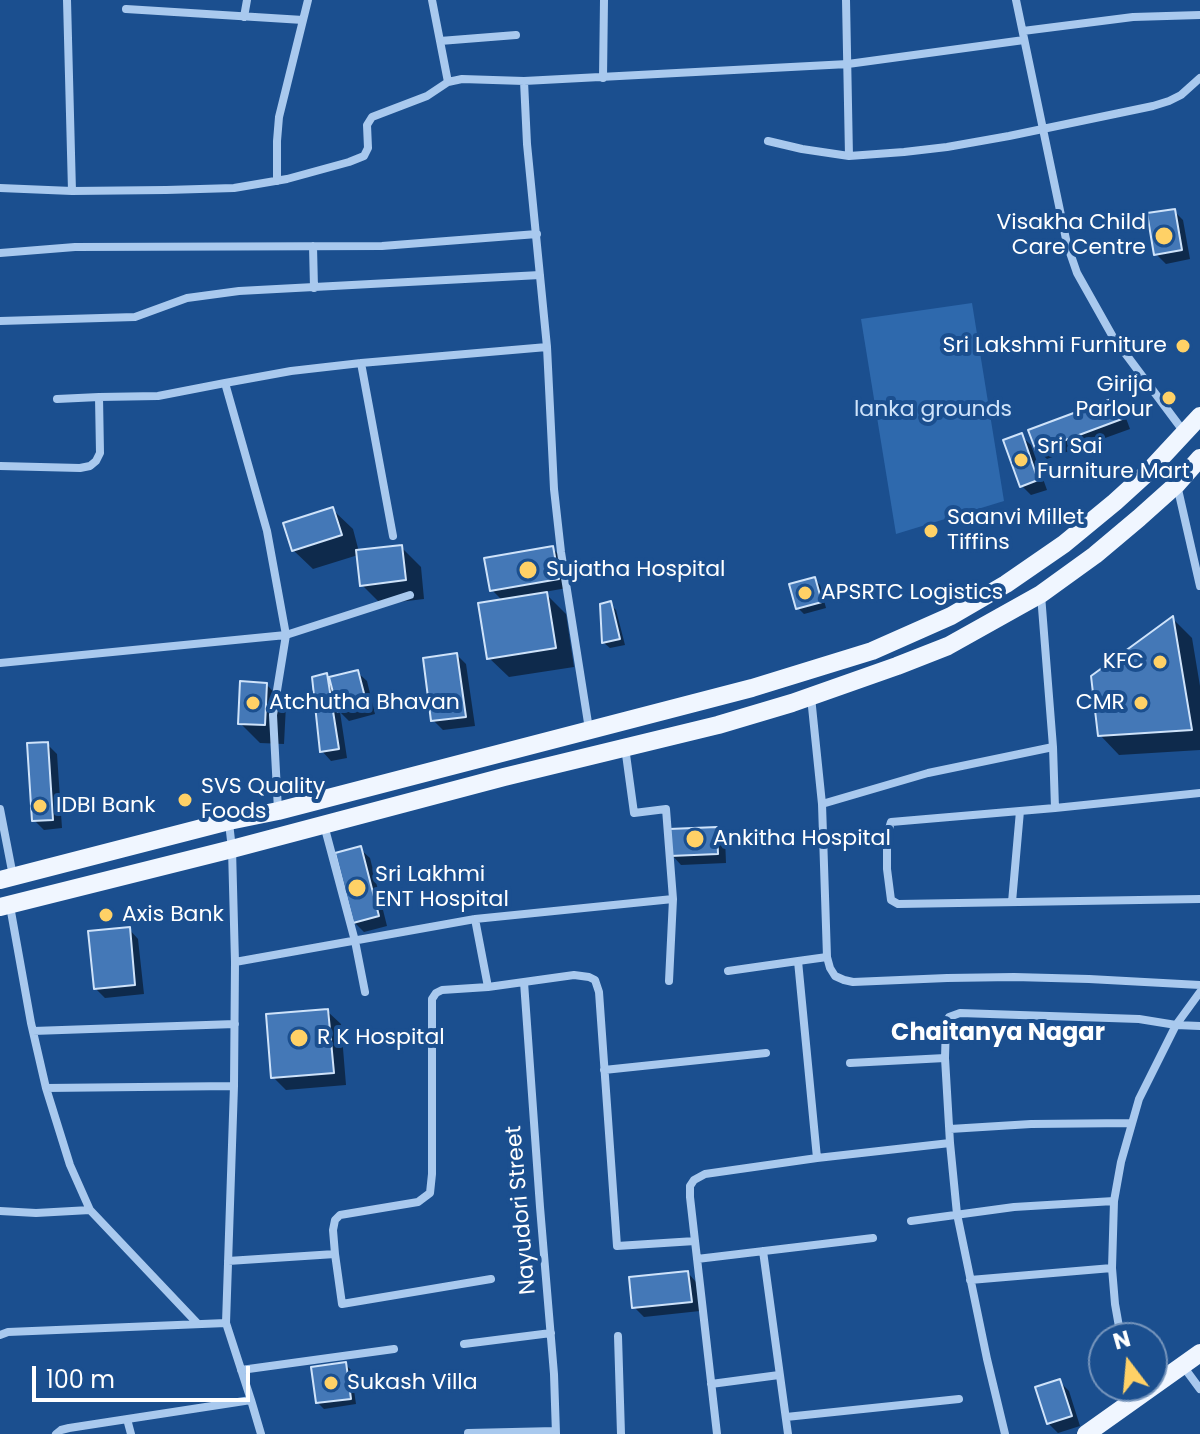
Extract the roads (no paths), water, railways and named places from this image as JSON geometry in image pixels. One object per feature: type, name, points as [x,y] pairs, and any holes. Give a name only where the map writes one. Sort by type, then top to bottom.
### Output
[{"type":"main road","points":[[6,878],[752,688],[872,651],[951,616],[1006,584],[1064,544],[1137,482],[1200,416]]},
{"type":"main road","points":[[5,905],[718,725],[792,703],[948,646],[1041,594],[1095,555],[1177,484],[1200,458]]},
{"type":"main road","points":[[1168,1374],[1200,1353]]},
{"type":"main road","points":[[1086,1434],[1122,1402]]},
{"type":"street","points":[[67,0],[72,191]]},
{"type":"street","points":[[244,17],[247,0]]},
{"type":"street","points":[[277,181],[279,117],[308,0]]},
{"type":"street","points":[[432,0],[448,82]]},
{"type":"street","points":[[603,78],[604,0]]},
{"type":"street","points":[[846,0],[849,156]]},
{"type":"street","points":[[1016,0],[1067,244],[1077,273],[1113,337],[1184,433]]},
{"type":"street","points":[[126,9],[303,20]]},
{"type":"street","points":[[0,188],[72,191],[234,188],[325,170],[364,156],[368,148],[367,125],[372,117],[427,96],[448,82],[462,79],[524,81],[603,78],[848,64],[1133,17],[1200,15]]},
{"type":"street","points":[[440,41],[516,35]]},
{"type":"street","points":[[768,141],[849,156],[947,147],[1169,101],[1200,78]]},
{"type":"street","points":[[524,81],[561,552],[589,730]]},
{"type":"street","points":[[0,253],[75,247],[382,246],[537,234]]},
{"type":"street","points":[[313,246],[314,288]]},
{"type":"street","points":[[0,321],[135,317],[187,298],[209,294],[540,275]]},
{"type":"street","points":[[57,399],[158,396],[291,371],[547,347]]},
{"type":"street","points":[[361,363],[393,536]]},
{"type":"street","points":[[225,383],[267,531],[286,635],[273,715],[278,811]]},
{"type":"street","points":[[0,466],[90,466],[100,453],[99,397]]},
{"type":"street","points":[[1177,484],[1200,586]]},
{"type":"street","points":[[1041,594],[1055,808]]},
{"type":"street","points":[[0,663],[286,635],[410,595]]},
{"type":"street","points":[[811,696],[822,804],[827,957],[835,976],[853,982],[1014,977],[1200,985]]},
{"type":"street","points":[[625,747],[634,813],[666,809],[673,899],[669,981]]},
{"type":"street","points":[[822,804],[928,773],[1053,747]]},
{"type":"street","points":[[1200,793],[896,820],[887,829],[889,895],[894,903],[1200,899]]},
{"type":"street","points":[[0,809],[6,878]]},
{"type":"street","points":[[1012,902],[1020,811]]},
{"type":"street","points":[[229,821],[235,1024],[226,1323],[261,1434]]},
{"type":"street","points":[[324,825],[355,941],[365,992]]},
{"type":"street","points":[[235,962],[475,919],[673,899]]},
{"type":"street","points":[[5,905],[46,1088],[70,1165],[90,1210],[198,1324]]},
{"type":"street","points":[[475,919],[488,987]]},
{"type":"street","points":[[728,971],[827,957]]},
{"type":"street","points":[[798,961],[817,1158]]},
{"type":"street","points":[[491,1279],[342,1304],[333,1230],[335,1220],[340,1215],[418,1202],[430,1193],[432,999],[442,990],[574,975],[595,980],[599,992],[617,1246],[695,1241]]},
{"type":"street","name":"Nayudori Street","points":[[524,982],[556,1432]]},
{"type":"street","points":[[1119,1322],[1112,1268],[1114,1201],[1121,1162],[1139,1099],[1150,1075],[1176,1025],[1200,992]]},
{"type":"street","points":[[1005,1434],[957,1214],[945,1058],[946,1023],[949,1017],[960,1013],[1139,1019],[1200,1026]]},
{"type":"street","points":[[33,1031],[235,1024]]},
{"type":"street","points":[[604,1070],[766,1053]]},
{"type":"street","points":[[850,1063],[945,1058]]},
{"type":"street","points":[[46,1088],[234,1086]]},
{"type":"street","points":[[950,1129],[1132,1123]]},
{"type":"street","points":[[717,1434],[690,1197],[690,1186],[694,1180],[705,1174],[950,1143]]},
{"type":"street","points":[[911,1221],[1014,1207],[1114,1201]]},
{"type":"street","points":[[0,1211],[90,1210]]},
{"type":"street","points":[[697,1259],[873,1238]]},
{"type":"street","points":[[763,1251],[788,1434]]},
{"type":"street","points":[[228,1261],[335,1254]]},
{"type":"street","points":[[970,1280],[1112,1268]]},
{"type":"street","points":[[0,1335],[8,1332],[226,1323]]},
{"type":"street","points":[[464,1344],[551,1333]]},
{"type":"street","points":[[618,1336],[621,1434]]},
{"type":"street","points":[[241,1370],[394,1349]]},
{"type":"street","points":[[1183,1366],[1200,1389]]},
{"type":"street","points":[[711,1384],[779,1375]]},
{"type":"street","points":[[786,1417],[959,1399]]},
{"type":"street","points":[[56,1434],[69,1428],[251,1400]]},
{"type":"street","points":[[127,1419],[131,1434]]},
{"type":"street","points":[[468,1433],[556,1432]]},
{"type":"place","name":"Visakha Child Care Centre","points":[[1164,236]]},
{"type":"place","name":"Sri Lakshmi Furniture","points":[[1183,346]]},
{"type":"place","name":"Girija Parlour","points":[[1169,398]]},
{"type":"place","name":"Sri Sai Furniture Mart","points":[[1021,460]]},
{"type":"place","name":"Saanvi Millet Tiffins","points":[[931,531]]},
{"type":"place","name":"Sujatha Hospital","points":[[528,570]]},
{"type":"place","name":"APSRTC Logistics","points":[[805,593]]},
{"type":"place","name":"KFC","points":[[1160,662]]},
{"type":"place","name":"Atchutha Bhavan","points":[[253,703]]},
{"type":"place","name":"CMR","points":[[1141,703]]},
{"type":"place","name":"SVS Quality Foods","points":[[185,800]]},
{"type":"place","name":"IDBI Bank","points":[[40,806]]},
{"type":"place","name":"Ankitha Hospital","points":[[695,839]]},
{"type":"place","name":"Sri Lakhmi ENT Hospital","points":[[357,888]]},
{"type":"place","name":"Axis Bank","points":[[106,915]]},
{"type":"place","name":"R K Hospital","points":[[299,1038]]},
{"type":"place","name":"Sukash Villa","points":[[331,1383]]},
{"type":"district","name":"Chaitanya Nagar","points":[[998,1034]]},
{"type":"park label","name":"lanka grounds","points":[[933,410]]}]
